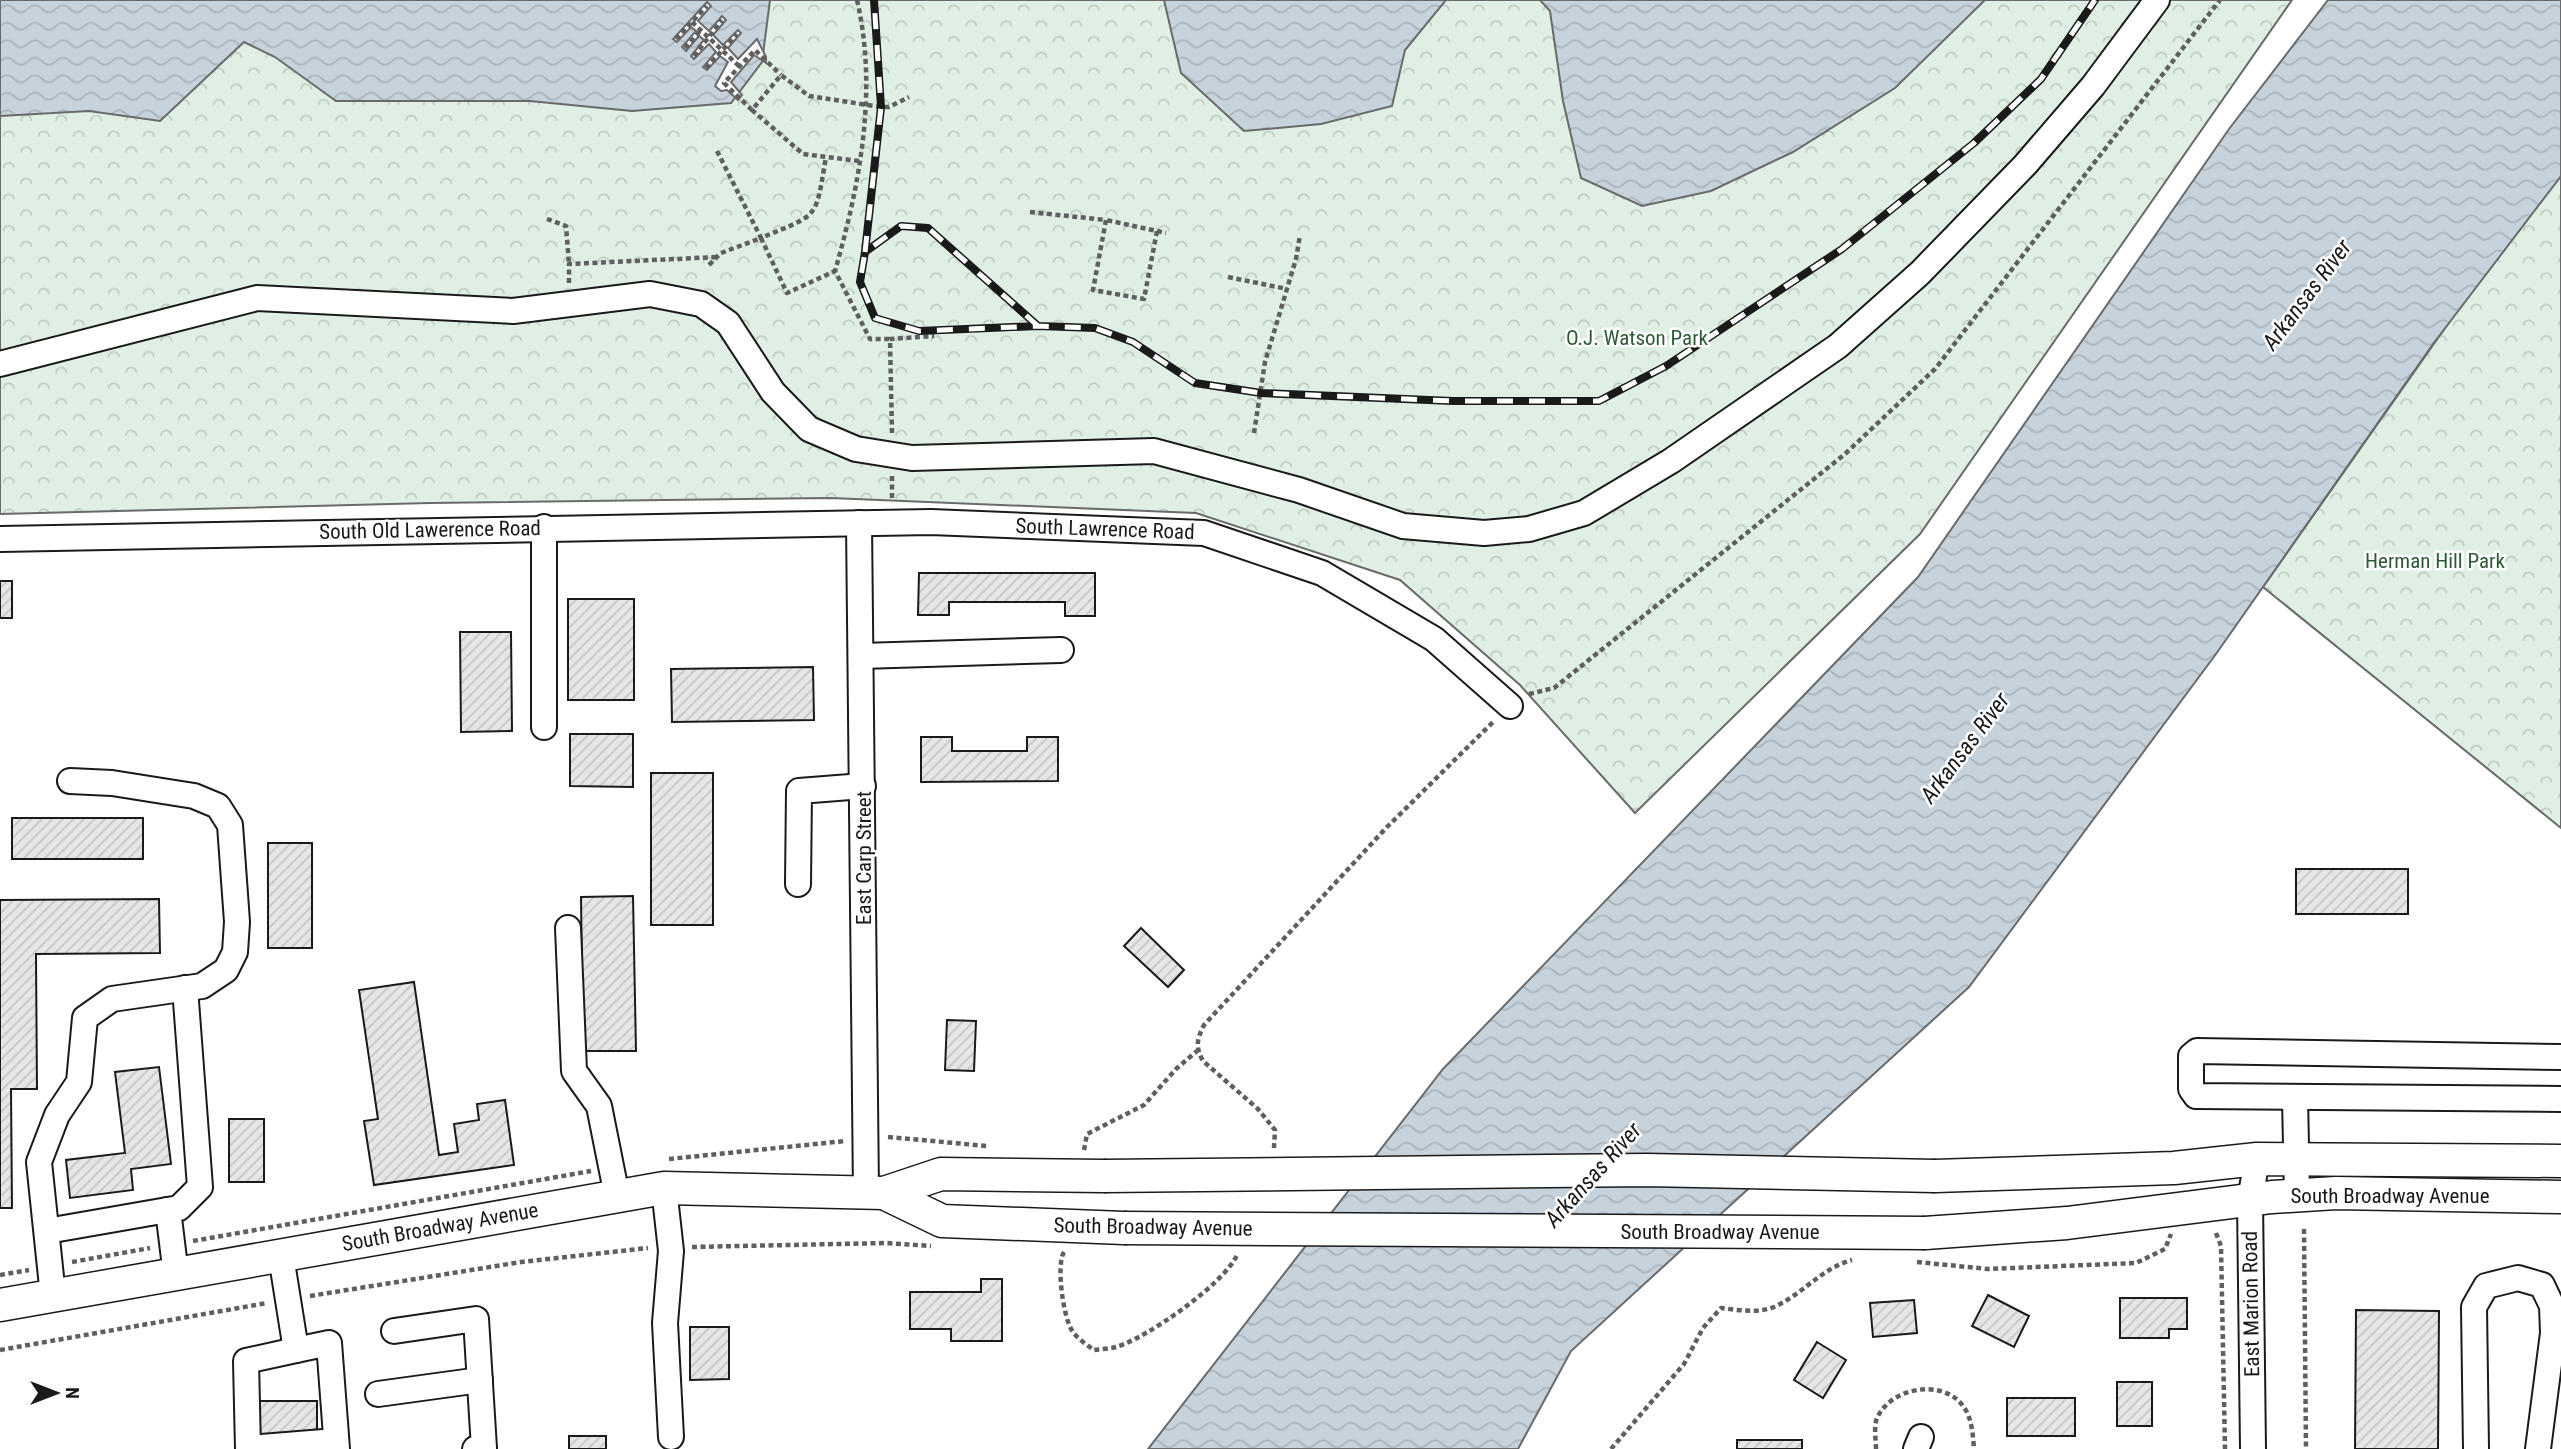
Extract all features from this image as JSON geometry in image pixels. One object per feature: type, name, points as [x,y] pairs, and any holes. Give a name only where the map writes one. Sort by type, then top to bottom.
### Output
[{"type":"main road","name":"South Broadway Avenue","points":[[0,1305],[664,1188],[875,1193],[941,1174],[1091,1176],[1647,1170],[1935,1177],[2174,1168],[2257,1160],[2561,1161]]},
{"type":"main road","name":"South Broadway Avenue","points":[[875,1193],[942,1221],[1124,1228],[1925,1233],[2067,1223],[2250,1200],[2336,1193],[2561,1196]]},
{"type":"street","points":[[0,364],[257,298],[513,310],[650,294],[701,304],[728,323],[773,392],[809,429],[856,449],[912,458],[1154,450],[1298,490],[1403,526],[1484,533],[1530,529],[1584,513],[1671,461],[1838,346],[1920,273],[2033,156],[2093,86],[2157,0]]},
{"type":"street","name":"South Lawrence Road","points":[[859,523],[931,522],[1204,533],[1322,573],[1434,639],[1510,706]]},
{"type":"street","name":"South Old Lawerence Road","points":[[0,539],[859,523]]},
{"type":"street","name":"East Carp Street","points":[[859,523],[863,786],[875,1193]]},
{"type":"street","points":[[544,527],[544,727]]},
{"type":"street","points":[[861,656],[1060,650]]},
{"type":"street","points":[[53,1296],[40,1162],[57,1115],[79,1082],[85,1018],[112,999],[202,986],[226,970],[235,952],[237,922],[230,825],[218,806],[194,796],[111,783],[70,781]]},
{"type":"street","points":[[798,884],[799,791],[863,786]]},
{"type":"street","points":[[568,928],[574,1070],[599,1106],[617,1196]]},
{"type":"street","points":[[47,1231],[179,1208],[200,1187],[186,988]]},
{"type":"street","points":[[2561,1057],[2197,1051],[2190,1056],[2190,1089],[2196,1097],[2561,1099]]},
{"type":"street","points":[[2295,1097],[2297,1196]]},
{"type":"street","name":"East Marion Road","points":[[2253,1449],[2250,1200],[2257,1160]]},
{"type":"street","points":[[664,1188],[671,1247],[665,1323],[671,1437]]},
{"type":"street","points":[[168,1210],[176,1275]]},
{"type":"street","points":[[281,1256],[296,1350]]},
{"type":"street","points":[[2476,1449],[2474,1307],[2486,1286],[2518,1278],[2542,1285],[2552,1306],[2553,1333],[2538,1449]]},
{"type":"street","points":[[394,1331],[476,1319],[484,1448],[475,1449]]},
{"type":"street","points":[[329,1343],[337,1445],[248,1449],[246,1361],[296,1350],[329,1343]]},
{"type":"street","points":[[378,1394],[480,1380]]},
{"type":"path","points":[[857,0],[862,18],[867,106],[851,217],[835,271],[870,340],[934,336]]},
{"type":"path","points":[[1273,1152],[1275,1130],[1258,1109],[1203,1061],[1197,1051],[1197,1038],[1204,1025],[1387,827],[1519,696],[1554,688],[1845,453],[1935,369],[2220,0]]},
{"type":"path","points":[[676,39],[707,6]]},
{"type":"path","points":[[694,56],[722,20]]},
{"type":"path","points":[[692,22],[740,67]]},
{"type":"path","points":[[685,48],[701,30]]},
{"type":"path","points":[[706,68],[737,34]]},
{"type":"path","points":[[859,161],[803,154],[724,83],[755,50],[781,75],[809,96],[889,107],[909,97]]},
{"type":"path","points":[[752,110],[781,75]]},
{"type":"path","points":[[717,151],[786,293],[835,271]]},
{"type":"path","points":[[569,264],[717,257],[807,219],[817,208],[826,157]]},
{"type":"path","points":[[1030,212],[1106,220],[1166,233]]},
{"type":"path","points":[[547,219],[566,226],[569,304]]},
{"type":"path","points":[[1106,220],[1093,290],[1144,299],[1157,231]]},
{"type":"path","points":[[1254,433],[1265,362],[1300,235]]},
{"type":"path","points":[[709,265],[717,257]]},
{"type":"path","points":[[1228,277],[1287,289]]},
{"type":"path","points":[[890,339],[892,500]]},
{"type":"path","points":[[1091,1176],[1087,1133],[1144,1105],[1176,1069],[1197,1051]]},
{"type":"path","points":[[2304,1229],[2306,1449]]},
{"type":"path","points":[[2216,1233],[2221,1246],[2225,1449]]},
{"type":"path","points":[[1907,1261],[1988,1269],[2136,1263],[2165,1249],[2170,1235]]},
{"type":"path","points":[[0,1350],[287,1300],[522,1262],[615,1250],[671,1247],[821,1247],[886,1243],[939,1247]]},
{"type":"path","points":[[1076,1251],[1062,1252],[1065,1320],[1074,1334],[1094,1350],[1117,1347],[1153,1328],[1216,1281],[1235,1259],[1240,1248]]},
{"type":"path","points":[[1611,1449],[1684,1364],[1703,1328],[1721,1308],[1752,1311],[1775,1307],[1828,1270],[1850,1260],[1862,1261]]},
{"type":"path","points":[[1876,1449],[1876,1421],[1888,1404],[1898,1395],[1921,1389],[1947,1393],[1963,1406],[1972,1430],[1974,1449]]},
{"type":"green space","name":"O.J. Watson Park","points":[[0,0],[2292,0],[1920,534],[1635,813],[1520,685],[1400,580],[1196,513],[831,498],[430,503],[0,514]]},
{"type":"green space","name":"Herman Hill Park","points":[[2561,163],[2561,828],[2263,587]]},
{"type":"water","points":[[0,0],[770,0],[762,62],[731,103],[632,111],[530,101],[336,101],[275,57],[244,42],[160,121],[89,111],[0,116]]},
{"type":"water","points":[[1164,0],[1446,0],[1405,50],[1392,106],[1321,124],[1244,131],[1181,73]]},
{"type":"water","points":[[1540,0],[1985,0],[1895,88],[1793,152],[1711,191],[1642,206],[1581,178],[1563,101],[1550,11]]},
{"type":"water","name":"Arkansas River","points":[[2328,0],[2561,0],[2561,176],[2433,344],[2216,654],[1969,987],[1571,1351],[1518,1449],[1148,1449],[1443,1069],[1918,577],[2229,129]]},
{"type":"pier","points":[[707,2],[711,6],[698,21],[709,31],[722,16],[726,20],[713,35],[723,45],[738,30],[741,33],[728,48],[738,59],[757,39],[766,57],[766,63],[754,55],[731,82],[742,95],[738,100],[727,90],[721,91],[715,86],[728,62],[720,56],[707,70],[703,67],[716,52],[709,44],[694,59],[691,56],[704,40],[699,36],[686,51],[682,47],[696,31],[691,27],[677,42],[673,39]]},
{"type":"building","points":[[919,573],[1095,573],[1095,616],[1065,616],[1065,602],[949,602],[949,615],[918,615]]},
{"type":"building","points":[[0,581],[12,581],[12,618],[0,618]]},
{"type":"building","points":[[568,599],[634,599],[634,700],[568,700]]},
{"type":"building","points":[[460,632],[511,632],[512,731],[461,732]]},
{"type":"building","points":[[813,667],[814,720],[672,722],[671,669]]},
{"type":"building","points":[[570,734],[633,734],[633,787],[570,786]]},
{"type":"building","points":[[921,737],[952,737],[952,751],[1027,751],[1027,737],[1058,737],[1058,781],[921,782]]},
{"type":"building","points":[[651,773],[713,773],[713,925],[651,925]]},
{"type":"building","points":[[12,818],[143,818],[143,859],[12,859]]},
{"type":"building","points":[[268,843],[312,843],[312,948],[268,948]]},
{"type":"building","points":[[2296,869],[2408,869],[2408,914],[2296,914]]},
{"type":"building","points":[[633,896],[636,1051],[583,1051],[581,897]]},
{"type":"building","points":[[159,899],[160,953],[36,954],[37,1089],[11,1089],[12,1208],[0,1208],[0,900]]},
{"type":"building","points":[[1141,928],[1184,970],[1168,987],[1124,946]]},
{"type":"building","points":[[414,982],[439,1155],[458,1152],[454,1124],[479,1120],[477,1104],[505,1100],[514,1165],[374,1185],[364,1121],[378,1119],[359,990]]},
{"type":"building","points":[[947,1020],[976,1021],[974,1071],[945,1070]]},
{"type":"building","points":[[159,1067],[171,1164],[131,1169],[133,1190],[70,1198],[66,1160],[125,1153],[115,1072]]},
{"type":"building","points":[[229,1119],[264,1119],[264,1182],[229,1182]]},
{"type":"building","points":[[981,1279],[1002,1279],[1002,1341],[951,1341],[951,1329],[910,1329],[910,1292],[981,1292]]},
{"type":"building","points":[[1988,1295],[2029,1316],[2014,1347],[1972,1326]]},
{"type":"building","points":[[2120,1298],[2187,1298],[2187,1329],[2169,1329],[2169,1338],[2120,1338]]},
{"type":"building","points":[[1914,1300],[1917,1333],[1873,1337],[1870,1303]]},
{"type":"building","points":[[2356,1310],[2439,1311],[2438,1449],[2355,1449]]},
{"type":"building","points":[[690,1327],[729,1327],[729,1379],[690,1380]]},
{"type":"building","points":[[1817,1342],[1846,1360],[1823,1398],[1794,1380]]},
{"type":"building","points":[[2117,1382],[2152,1382],[2152,1426],[2117,1426]]},
{"type":"building","points":[[2007,1398],[2075,1398],[2075,1436],[2007,1436]]},
{"type":"building","points":[[258,1401],[317,1401],[317,1436],[258,1436]]},
{"type":"building","points":[[569,1436],[606,1436],[606,1449],[569,1449]]},
{"type":"building","points":[[1737,1440],[1802,1440],[1802,1449],[1737,1449]]},
{"type":"railway","points":[[865,252],[881,107],[874,0]]},
{"type":"railway","points":[[1038,326],[928,228],[901,226],[865,252],[860,282],[875,318],[919,331],[1038,326],[1095,328],[1133,342],[1195,383],[1261,393],[1453,401],[1599,401],[1666,366],[1842,249],[1974,143],[2041,79],[2095,0]]}]
